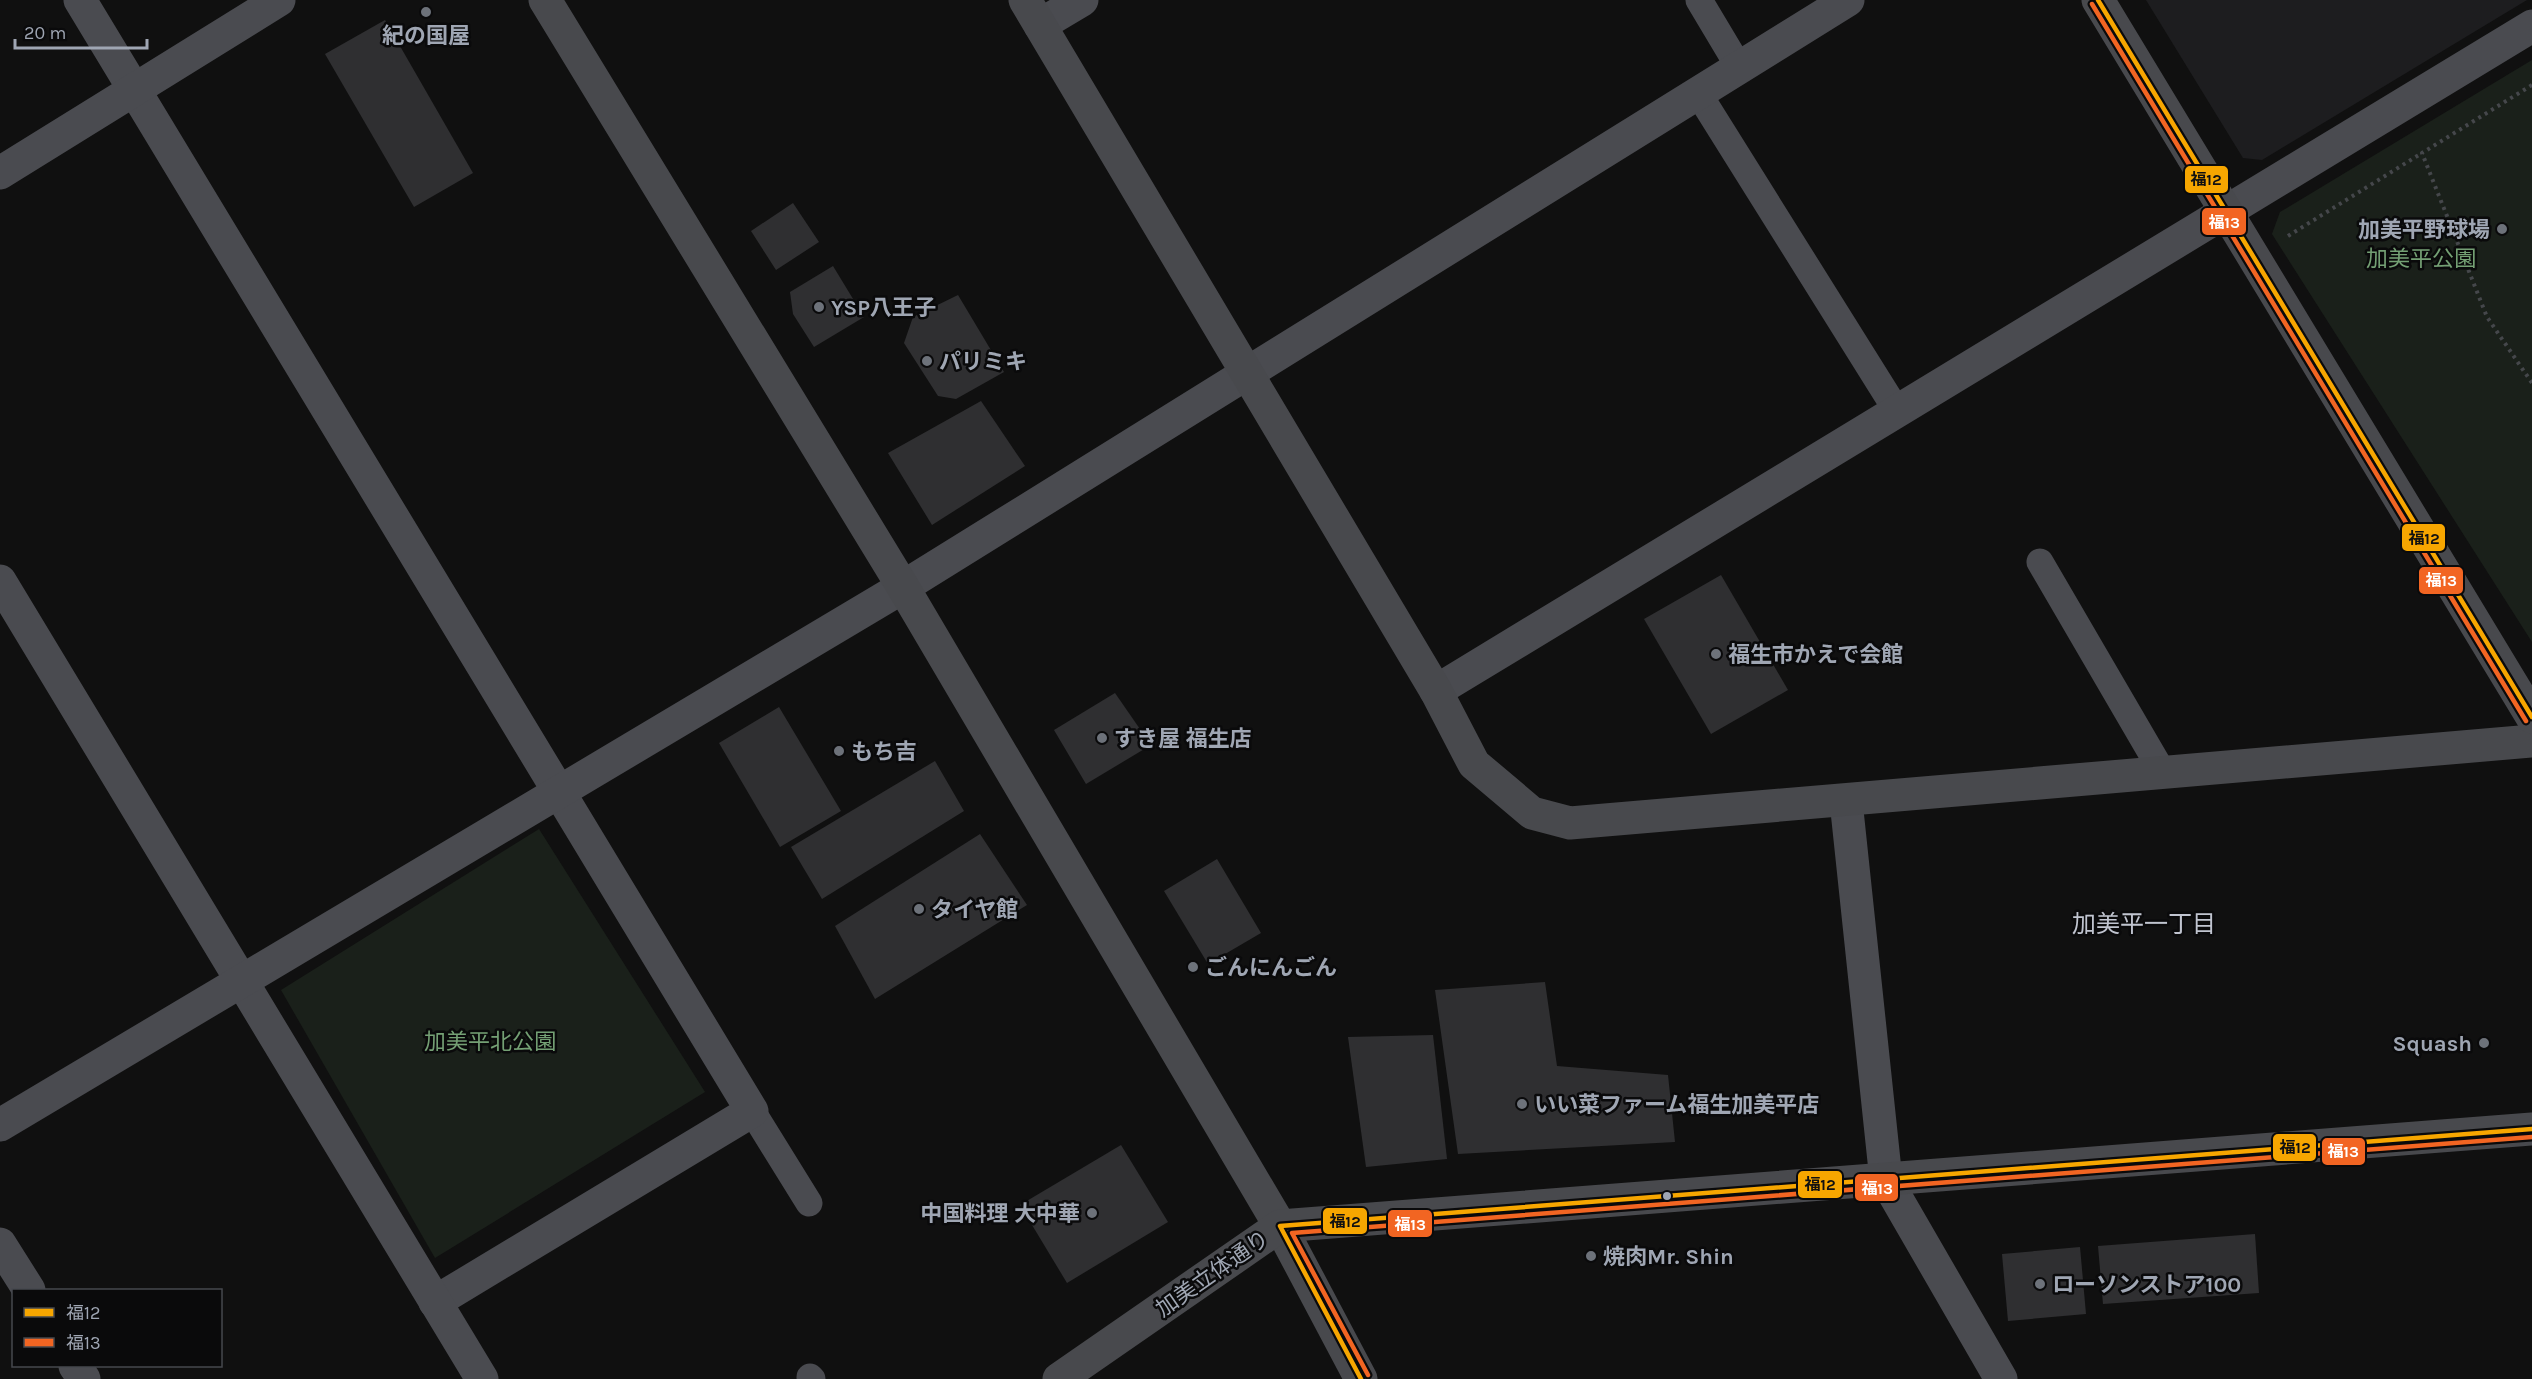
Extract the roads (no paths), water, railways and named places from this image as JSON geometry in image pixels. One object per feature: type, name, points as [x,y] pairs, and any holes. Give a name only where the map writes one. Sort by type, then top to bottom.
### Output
[{"type":"street","points":[[80,0],[752,1111],[435,1302]]},
{"type":"street","points":[[0,172],[279,0]]},
{"type":"street","points":[[545,0],[903,587],[1281,1226],[1361,1379]]},
{"type":"street","points":[[1082,0],[1032,13],[1245,374],[1436,691],[1474,764],[1532,813],[1570,823],[2532,741]]},
{"type":"street","points":[[0,1125],[903,587],[1848,0]]},
{"type":"street","points":[[2098,0],[2532,717]]},
{"type":"street","points":[[1436,691],[2532,26]]},
{"type":"street","points":[[0,581],[482,1379]]},
{"type":"street","points":[[1846,801],[1887,1180],[2001,1379]]},
{"type":"street","name":"加美立体通り","points":[[1059,1379],[1281,1226],[2532,1129]]},
{"type":"street","points":[[0,1244],[28,1289]]},
{"type":"lane","points":[[1699,0],[1739,67]]},
{"type":"lane","points":[[1698,93],[1897,411]]},
{"type":"lane","points":[[2040,562],[2163,773]]},
{"type":"lane","points":[[752,1111],[809,1203]]},
{"type":"place","name":"紀の国屋","points":[[426,12]]},
{"type":"place","name":"加美平野球場","points":[[2502,229]]},
{"type":"place","name":"YSP八王子","points":[[819,307]]},
{"type":"place","name":"パリミキ","points":[[927,361]]},
{"type":"place","name":"福生市かえで会館","points":[[1716,654]]},
{"type":"place","name":"すき屋 福生店","points":[[1102,738]]},
{"type":"place","name":"もち吉","points":[[839,751]]},
{"type":"place","name":"タイヤ館","points":[[919,909]]},
{"type":"place","name":"ごんにんごん","points":[[1193,967]]},
{"type":"place","name":"Squash","points":[[2484,1043]]},
{"type":"place","name":"いい菜ファーム福生加美平店","points":[[1522,1104]]},
{"type":"place","name":"中国料理 大中華","points":[[1092,1213]]},
{"type":"place","name":"焼肉Mr. Shin","points":[[1591,1256]]},
{"type":"place","name":"ローソンストア100","points":[[2040,1284]]},
{"type":"district","name":"加美平一丁目","points":[[2144,924]]},
{"type":"park label","name":"加美平公園","points":[[2421,258]]},
{"type":"park label","name":"加美平北公園","points":[[490,1041]]}]
